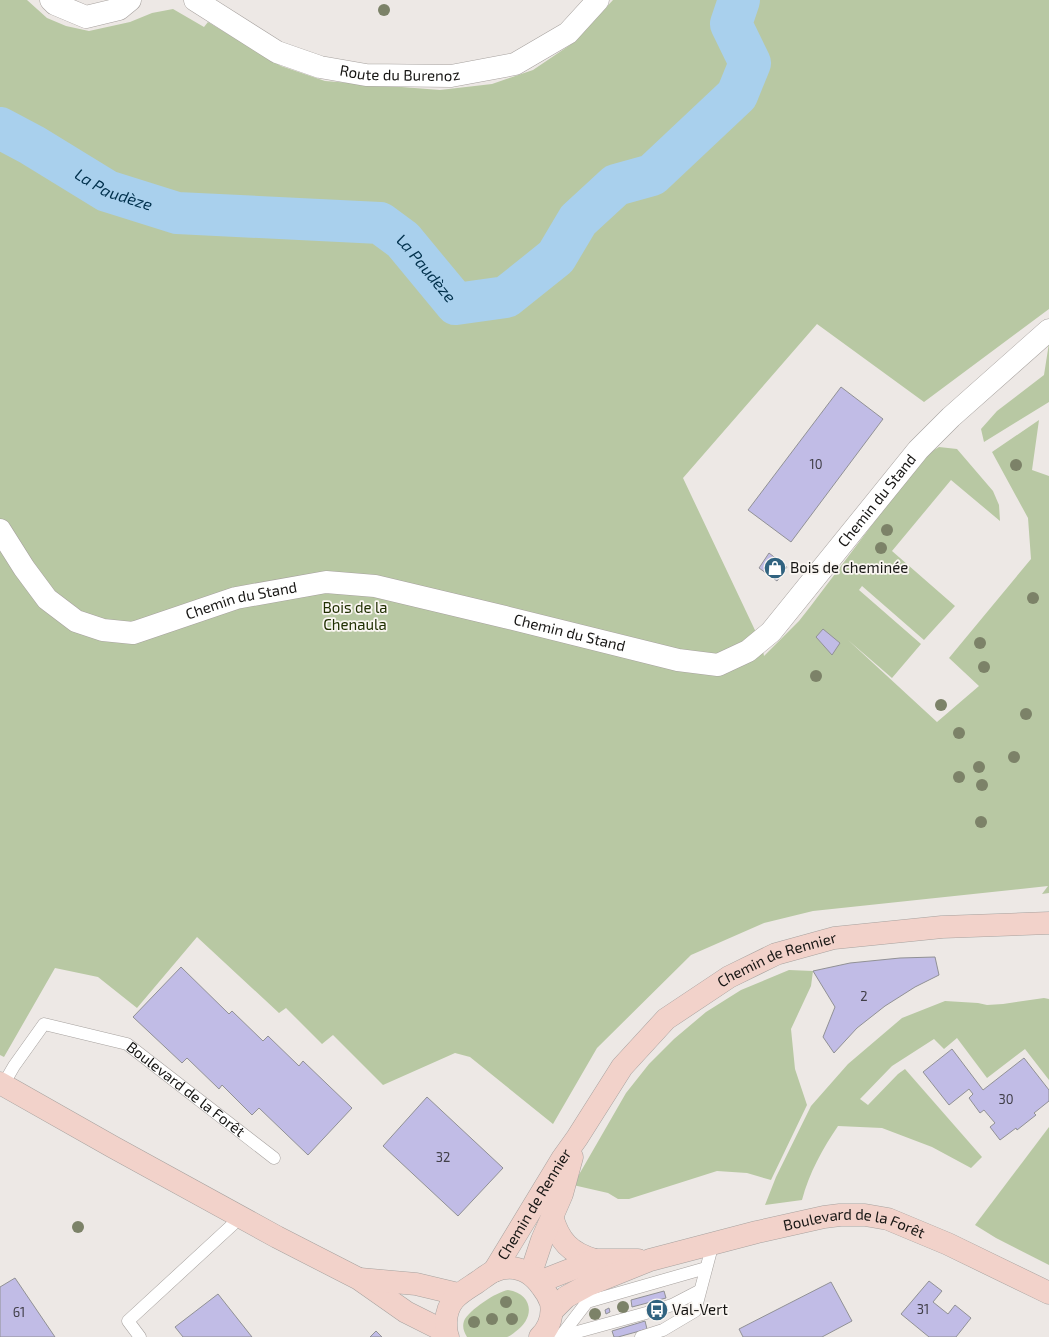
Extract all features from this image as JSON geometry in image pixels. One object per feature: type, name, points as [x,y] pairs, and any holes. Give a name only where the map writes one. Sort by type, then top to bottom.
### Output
[{"type":"street","points":[[51,0],[55,4],[86,17],[119,9],[130,0]]},
{"type":"street","name":"Route du Burenoz","points":[[195,0],[277,52],[320,67],[366,75],[451,76],[515,64],[568,33],[598,0]]},
{"type":"street","name":"Chemin du Stand","points":[[0,530],[24,568],[47,599],[76,621],[103,630],[133,633],[236,598],[326,582],[375,586],[678,660],[718,665],[748,651],[771,632],[918,450],[951,417],[1049,330]]},
{"type":"street","name":"Chemin de Rennier","points":[[494,1271],[550,1179],[622,1067],[666,1019],[729,978],[776,954],[834,938],[942,927],[1045,923]]},
{"type":"street","name":"Boulevard de la Forêt","points":[[2,1084],[113,1147],[359,1279],[406,1312],[447,1335]]},
{"type":"street","name":"Chemin de Rennier","points":[[535,1278],[542,1240],[562,1194],[577,1138]]},
{"type":"street","name":"Boulevard de la Forêt","points":[[552,1311],[566,1297],[588,1285],[650,1260],[713,1243],[824,1217],[840,1215],[865,1215],[888,1219],[948,1244],[1049,1293]]},
{"type":"street","points":[[552,1216],[560,1238],[581,1255],[595,1260]]},
{"type":"street","name":"Boulevard de la Forêt","points":[[535,1278],[595,1260],[650,1260]]},
{"type":"street","points":[[447,1335],[447,1310],[458,1294],[494,1271],[510,1268],[522,1270],[535,1278],[550,1300],[552,1311],[550,1322],[553,1337]]},
{"type":"street","name":"Boulevard de la Forêt","points":[[359,1279],[416,1284],[458,1294]]},
{"type":"lane","name":"Boulevard de la Forêt","points":[[2,1084],[44,1024],[127,1044],[274,1158]]},
{"type":"lane","points":[[140,1337],[128,1321],[242,1216]]},
{"type":"lane","points":[[641,1337],[663,1330],[695,1311],[699,1291],[713,1243]]},
{"type":"lane","points":[[553,1337],[587,1302],[706,1268]]},
{"type":"lane","points":[[553,1337],[657,1310],[672,1305],[699,1291]]},
{"type":"green space","name":"Bois de la Chenaula","points":[[0,0],[27,0],[47,18],[66,26],[89,31],[130,22],[152,13],[173,9],[204,27],[208,22],[281,66],[325,81],[440,90],[492,84],[533,70],[573,43],[613,0],[1049,0],[1049,309],[924,402],[817,324],[683,478],[762,645],[764,656],[799,621],[926,455],[939,447],[957,449],[993,491],[999,505],[1000,521],[951,480],[892,551],[955,606],[924,640],[862,586],[859,590],[921,644],[892,678],[848,640],[937,722],[979,686],[949,658],[1031,559],[1028,518],[992,452],[1039,420],[1032,470],[1049,476],[1049,893],[1042,894],[1048,886],[813,911],[764,923],[691,955],[597,1048],[553,1124],[470,1057],[455,1053],[383,1085],[333,1035],[322,1044],[286,1008],[279,1013],[197,937],[137,1008],[98,977],[55,968],[4,1057],[0,1055]]},
{"type":"green space","points":[[1049,343],[1049,402],[984,442],[981,429],[997,411],[1044,375]]},
{"type":"green space","points":[[789,970],[813,971],[811,986],[791,1029],[795,1069],[807,1105],[771,1180],[747,1173],[717,1171],[629,1199],[618,1199],[608,1193],[573,1185],[626,1093],[649,1064],[674,1039],[706,1012],[741,990]]},
{"type":"green space","points":[[1044,998],[1049,999],[1049,1080],[1025,1049],[987,1078],[957,1038],[944,1049],[934,1039],[892,1066],[860,1099],[868,1105],[898,1074],[905,1069],[982,1157],[971,1168],[932,1147],[882,1128],[838,1126],[817,1161],[808,1180],[802,1200],[765,1205],[776,1177],[811,1106],[848,1064],[902,1018],[945,1001],[987,1005]]},
{"type":"green space","points":[[1049,1127],[1049,1265],[996,1238],[975,1225]]},
{"type":"green space","points":[[508,1290],[517,1292],[523,1296],[527,1302],[529,1308],[528,1314],[522,1327],[507,1337],[467,1337],[463,1325],[464,1321],[471,1312],[483,1302],[503,1291]]},
{"type":"building","points":[[841,387],[883,419],[791,542],[748,510]]},
{"type":"building","points":[[769,553],[787,567],[777,581],[759,568]]},
{"type":"building","points":[[823,629],[840,643],[832,655],[816,637]]},
{"type":"building","points":[[935,957],[939,975],[915,987],[885,1006],[857,1028],[834,1053],[823,1037],[835,1007],[813,971],[850,963],[900,958]]},
{"type":"building","points":[[181,967],[229,1014],[232,1011],[263,1041],[268,1036],[299,1066],[303,1061],[352,1108],[308,1155],[259,1108],[252,1115],[222,1085],[219,1089],[187,1058],[182,1063],[133,1017]]},
{"type":"building","points":[[952,1049],[983,1090],[1024,1058],[1049,1090],[1049,1101],[1034,1113],[1036,1115],[1017,1130],[1016,1128],[1000,1140],[990,1127],[995,1123],[984,1110],[980,1113],[969,1098],[973,1094],[969,1089],[949,1105],[923,1072]]},
{"type":"building","points":[[427,1097],[503,1168],[458,1216],[383,1146]]},
{"type":"building","points":[[15,1278],[55,1337],[0,1337],[0,1287]]},
{"type":"building","points":[[929,1281],[942,1291],[933,1302],[948,1314],[955,1305],[971,1318],[956,1337],[929,1337],[901,1314]]},
{"type":"building","points":[[831,1282],[852,1321],[822,1337],[743,1337],[739,1329]]},
{"type":"building","points":[[664,1291],[666,1298],[632,1307],[631,1300]]},
{"type":"building","points":[[218,1294],[252,1337],[183,1337],[175,1327]]},
{"type":"building","points":[[609,1308],[610,1312],[606,1314],[605,1310]]},
{"type":"building","points":[[645,1321],[647,1329],[614,1337],[612,1331]]},
{"type":"building","points":[[376,1331],[382,1337],[370,1337]]},
{"type":"waterway","name":"La Paudèze","points":[[0,128],[32,145],[107,191],[177,213],[380,223],[403,240],[456,304],[506,297],[556,257],[578,220],[616,185],[652,175],[737,95],[750,63],[731,24],[739,0]]},
{"type":"place","name":"Bois de cheminée","points":[[775,568]]},
{"type":"place","name":"Val-Vert","points":[[657,1310]]}]
